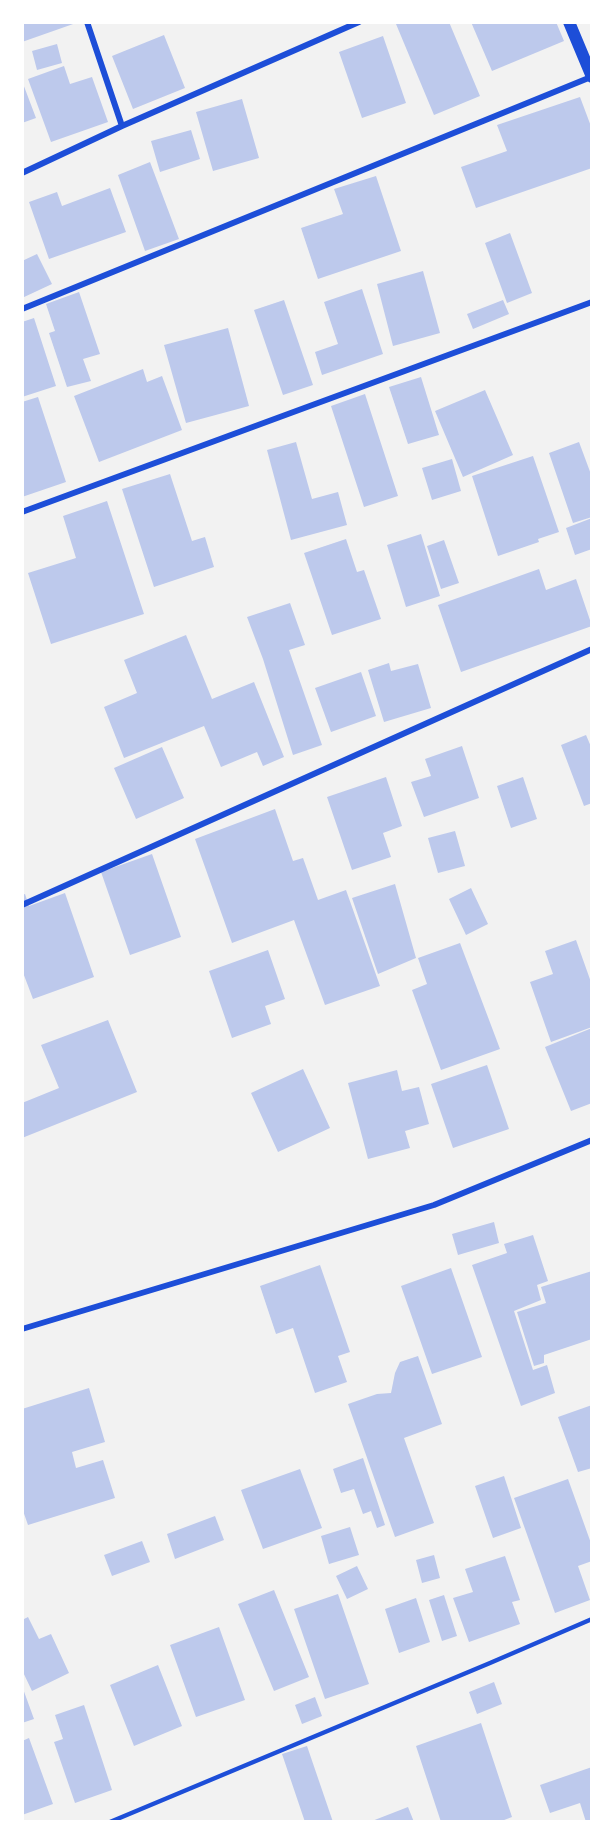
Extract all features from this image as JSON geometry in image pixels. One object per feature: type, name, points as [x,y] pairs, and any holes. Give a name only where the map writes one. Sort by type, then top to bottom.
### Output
[{"type":"main road","points":[[569,22],[591,77]]},
{"type":"street","points":[[87,22],[122,126]]},
{"type":"street","points":[[22,173],[122,126],[359,22]]},
{"type":"street","points":[[22,309],[591,77]]},
{"type":"street","points":[[22,512],[591,302]]},
{"type":"street","points":[[22,905],[591,649]]},
{"type":"street","points":[[22,1329],[434,1205],[591,1140]]},
{"type":"lane","points":[[110,1821],[490,1663],[591,1618]]},
{"type":"building","points":[[22,22],[76,22],[76,23],[22,42]]},
{"type":"building","points":[[400,22],[449,22],[480,96],[434,115],[396,24]]},
{"type":"building","points":[[471,22],[556,22],[564,41],[492,71]]},
{"type":"building","points":[[164,35],[185,88],[133,109],[112,56]]},
{"type":"building","points":[[383,36],[406,103],[362,118],[339,52]]},
{"type":"building","points":[[57,44],[62,63],[37,70],[32,51]]},
{"type":"building","points":[[64,66],[70,84],[92,77],[108,122],[51,142],[28,79]]},
{"type":"building","points":[[22,81],[36,118],[22,123]]},
{"type":"building","points":[[580,97],[592,129],[592,168],[476,208],[461,167],[507,151],[497,125]]},
{"type":"building","points":[[242,99],[259,158],[213,171],[196,112]]},
{"type":"building","points":[[191,130],[200,159],[160,172],[151,141]]},
{"type":"building","points":[[150,162],[179,239],[145,251],[118,175]]},
{"type":"building","points":[[376,176],[401,251],[318,279],[301,228],[343,214],[334,189]]},
{"type":"building","points":[[110,188],[126,232],[49,259],[29,202],[57,192],[62,206]]},
{"type":"building","points":[[510,233],[532,293],[507,303],[485,243]]},
{"type":"building","points":[[37,254],[52,284],[22,298],[22,261]]},
{"type":"building","points":[[423,271],[440,333],[393,346],[377,284]]},
{"type":"building","points":[[362,289],[383,354],[322,375],[315,352],[338,344],[324,302]]},
{"type":"building","points":[[79,292],[100,354],[83,359],[91,381],[67,387],[49,333],[55,331],[46,304]]},
{"type":"building","points":[[284,300],[313,385],[283,395],[254,310]]},
{"type":"building","points":[[503,300],[509,314],[473,329],[467,314]]},
{"type":"building","points":[[34,318],[56,386],[22,397],[22,322]]},
{"type":"building","points":[[228,328],[249,406],[186,423],[164,345]]},
{"type":"building","points":[[143,369],[147,382],[162,376],[182,430],[99,462],[74,396]]},
{"type":"building","points":[[421,377],[439,435],[408,444],[389,387]]},
{"type":"building","points":[[485,390],[513,455],[463,477],[435,411]]},
{"type":"building","points":[[365,394],[398,496],[364,507],[331,406]]},
{"type":"building","points":[[38,397],[66,482],[22,497],[22,402]]},
{"type":"building","points":[[296,442],[312,499],[338,492],[347,525],[291,540],[267,450]]},
{"type":"building","points":[[579,442],[592,477],[592,517],[573,523],[549,453]]},
{"type":"building","points":[[533,456],[559,532],[538,539],[539,542],[498,556],[472,476]]},
{"type":"building","points":[[452,459],[461,491],[432,500],[422,468]]},
{"type":"building","points":[[170,474],[192,541],[205,537],[214,567],[154,587],[122,489]]},
{"type":"building","points":[[107,501],[144,614],[51,644],[28,573],[76,558],[63,516]]},
{"type":"building","points":[[592,518],[592,549],[575,555],[566,528]]},
{"type":"building","points":[[421,534],[440,596],[406,607],[387,545]]},
{"type":"building","points":[[346,539],[357,572],[364,570],[381,619],[332,635],[304,553]]},
{"type":"building","points":[[444,540],[459,583],[441,589],[427,546]]},
{"type":"building","points":[[539,569],[546,590],[576,579],[592,626],[461,672],[438,605]]},
{"type":"building","points":[[290,603],[305,645],[289,650],[322,745],[293,755],[263,659],[247,617]]},
{"type":"building","points":[[186,635],[212,699],[254,682],[284,757],[263,766],[257,752],[221,767],[204,726],[124,758],[104,707],[137,693],[124,660]]},
{"type":"building","points":[[389,663],[391,671],[418,664],[431,708],[384,722],[368,670]]},
{"type":"building","points":[[361,672],[376,716],[331,732],[315,688]]},
{"type":"building","points":[[586,735],[592,749],[592,803],[584,806],[561,745]]},
{"type":"building","points":[[462,746],[479,798],[424,817],[411,782],[431,776],[425,759]]},
{"type":"building","points":[[162,747],[184,798],[136,819],[114,768]]},
{"type":"building","points":[[386,777],[402,826],[383,833],[391,857],[352,870],[327,797]]},
{"type":"building","points":[[523,777],[537,819],[511,828],[497,786]]},
{"type":"building","points":[[275,809],[293,861],[303,858],[318,900],[346,890],[380,986],[325,1005],[294,920],[232,943],[195,839]]},
{"type":"building","points":[[455,831],[465,866],[438,873],[428,838]]},
{"type":"building","points":[[152,854],[181,937],[130,955],[101,872]]},
{"type":"building","points":[[395,884],[416,958],[378,974],[352,898]]},
{"type":"building","points":[[471,888],[488,924],[466,935],[449,899]]},
{"type":"building","points":[[65,893],[94,977],[33,999],[22,970],[22,895],[25,894],[29,906]]},
{"type":"building","points":[[576,940],[592,985],[592,1027],[551,1042],[530,982],[553,974],[545,951]]},
{"type":"building","points":[[460,943],[500,1049],[441,1070],[412,990],[427,984],[418,958]]},
{"type":"building","points":[[268,950],[285,999],[265,1006],[271,1024],[232,1038],[209,971]]},
{"type":"building","points":[[108,1020],[137,1092],[22,1138],[22,1103],[59,1088],[41,1045]]},
{"type":"building","points":[[592,1028],[592,1103],[571,1111],[545,1047]]},
{"type":"building","points":[[487,1065],[509,1129],[453,1148],[431,1084]]},
{"type":"building","points":[[303,1069],[330,1128],[278,1152],[251,1093]]},
{"type":"building","points":[[397,1070],[402,1091],[419,1087],[429,1124],[405,1131],[410,1148],[368,1159],[348,1083]]},
{"type":"building","points":[[494,1222],[499,1243],[458,1255],[452,1234]]},
{"type":"building","points":[[533,1235],[548,1281],[537,1285],[541,1300],[514,1311],[533,1370],[547,1365],[555,1393],[521,1406],[472,1265],[507,1253],[504,1244]]},
{"type":"building","points":[[320,1265],[350,1352],[338,1356],[347,1382],[315,1393],[293,1328],[276,1334],[260,1286]]},
{"type":"building","points":[[451,1268],[482,1357],[432,1374],[401,1286]]},
{"type":"building","points":[[592,1271],[592,1339],[544,1355],[544,1363],[534,1366],[517,1312],[546,1303],[541,1287]]},
{"type":"building","points":[[418,1356],[442,1424],[404,1438],[434,1523],[395,1537],[348,1404],[377,1394],[391,1393],[400,1362]]},
{"type":"building","points":[[89,1388],[105,1442],[72,1452],[76,1468],[103,1460],[115,1498],[28,1525],[22,1508],[22,1409]]},
{"type":"building","points":[[592,1405],[592,1468],[578,1472],[558,1417]]},
{"type":"building","points":[[363,1458],[385,1525],[377,1528],[371,1511],[363,1514],[354,1489],[341,1493],[333,1469]]},
{"type":"building","points":[[300,1469],[322,1528],[263,1549],[241,1490]]},
{"type":"building","points":[[504,1476],[521,1528],[493,1538],[475,1486]]},
{"type":"building","points":[[568,1479],[592,1546],[592,1561],[578,1566],[590,1600],[555,1613],[514,1498]]},
{"type":"building","points":[[215,1516],[224,1540],[175,1559],[167,1534]]},
{"type":"building","points":[[350,1527],[359,1555],[329,1564],[321,1536]]},
{"type":"building","points":[[142,1541],[150,1562],[112,1576],[104,1555]]},
{"type":"building","points":[[434,1555],[440,1578],[422,1583],[416,1560]]},
{"type":"building","points":[[505,1556],[520,1600],[512,1602],[520,1624],[469,1642],[453,1598],[473,1592],[465,1569]]},
{"type":"building","points":[[357,1566],[368,1589],[347,1599],[336,1576]]},
{"type":"building","points":[[274,1590],[309,1677],[274,1691],[238,1604]]},
{"type":"building","points":[[338,1594],[369,1684],[325,1699],[294,1609]]},
{"type":"building","points":[[444,1595],[457,1636],[442,1641],[429,1600]]},
{"type":"building","points":[[416,1598],[430,1642],[399,1653],[385,1609]]},
{"type":"building","points":[[28,1617],[39,1639],[51,1634],[69,1673],[32,1691],[22,1670],[22,1620]]},
{"type":"building","points":[[219,1627],[245,1700],[196,1717],[170,1645]]},
{"type":"building","points":[[158,1665],[182,1726],[134,1746],[110,1685]]},
{"type":"building","points":[[494,1682],[502,1704],[477,1714],[469,1692]]},
{"type":"building","points":[[22,1686],[34,1719],[22,1723]]},
{"type":"building","points":[[315,1697],[322,1716],[302,1724],[295,1705]]},
{"type":"building","points":[[84,1705],[112,1790],[75,1803],[54,1742],[63,1739],[55,1715]]},
{"type":"building","points":[[481,1723],[512,1817],[499,1822],[441,1822],[416,1746]]},
{"type":"building","points":[[29,1738],[53,1804],[22,1815],[22,1741]]},
{"type":"building","points":[[307,1746],[333,1822],[305,1822],[282,1754]]},
{"type":"building","points":[[592,1767],[592,1822],[586,1822],[580,1803],[550,1813],[540,1785]]},
{"type":"building","points":[[408,1807],[414,1822],[372,1822],[372,1821]]}]
